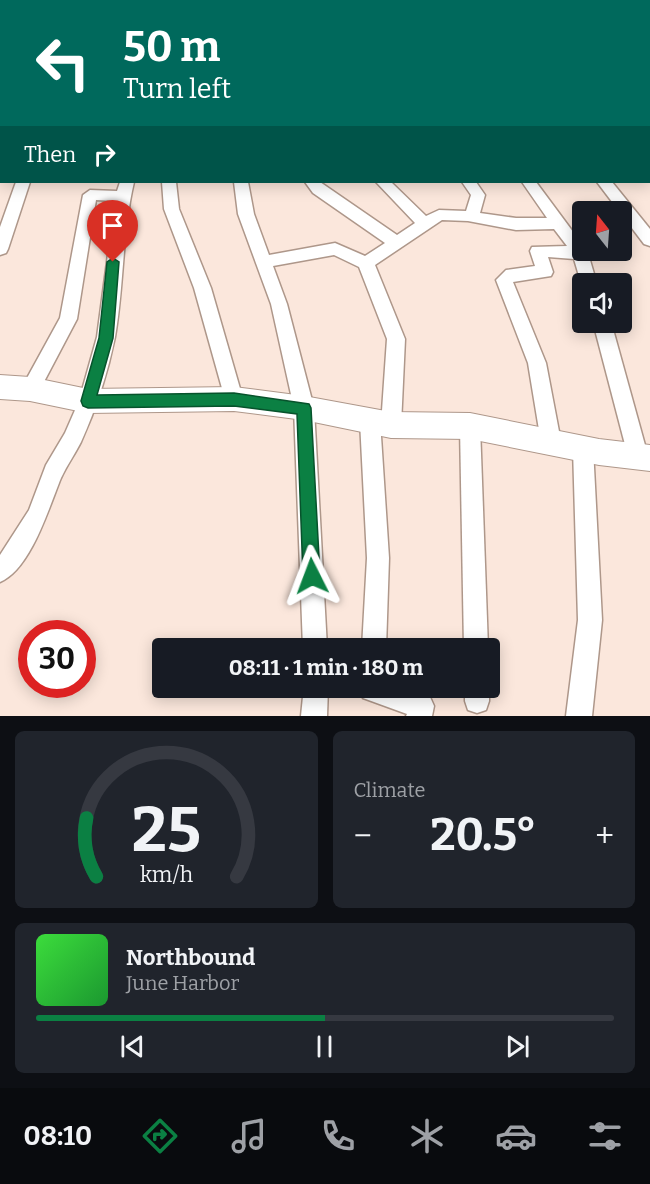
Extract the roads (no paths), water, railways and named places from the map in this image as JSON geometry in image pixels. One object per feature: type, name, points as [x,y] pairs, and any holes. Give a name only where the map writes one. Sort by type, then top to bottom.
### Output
[{"type":"street","points":[[0,249],[23,183]]},
{"type":"street","points":[[169,183],[167,196],[170,208],[190,252],[234,399]]},
{"type":"street","points":[[241,183],[246,214],[279,304],[304,408],[315,638]]},
{"type":"street","points":[[313,183],[318,189],[397,243]]},
{"type":"street","points":[[384,183],[425,224]]},
{"type":"street","points":[[470,183],[478,195],[472,216]]},
{"type":"street","points":[[530,183],[572,242]]},
{"type":"street","points":[[604,183],[650,240]]},
{"type":"street","points":[[0,571],[10,561],[37,516],[53,472],[73,438],[88,401],[106,338],[125,189],[90,195],[68,319],[30,389]]},
{"type":"street","points":[[366,263],[439,215],[472,216],[516,224],[558,223]]},
{"type":"street","points":[[264,262],[335,249],[366,263],[396,339],[381,423],[374,638]]},
{"type":"street","points":[[551,442],[537,363],[504,280],[512,274],[545,272],[538,251],[572,253]]},
{"type":"street","points":[[0,387],[30,389],[88,401],[234,399],[304,408],[381,423],[470,426],[582,448],[644,457],[605,333]]},
{"type":"street","points":[[470,426],[476,638]]},
{"type":"street","points":[[579,716],[590,620],[582,448]]},
{"type":"street","points":[[314,716],[315,698]]},
{"type":"street","points":[[398,698],[421,706],[419,716]]}]
